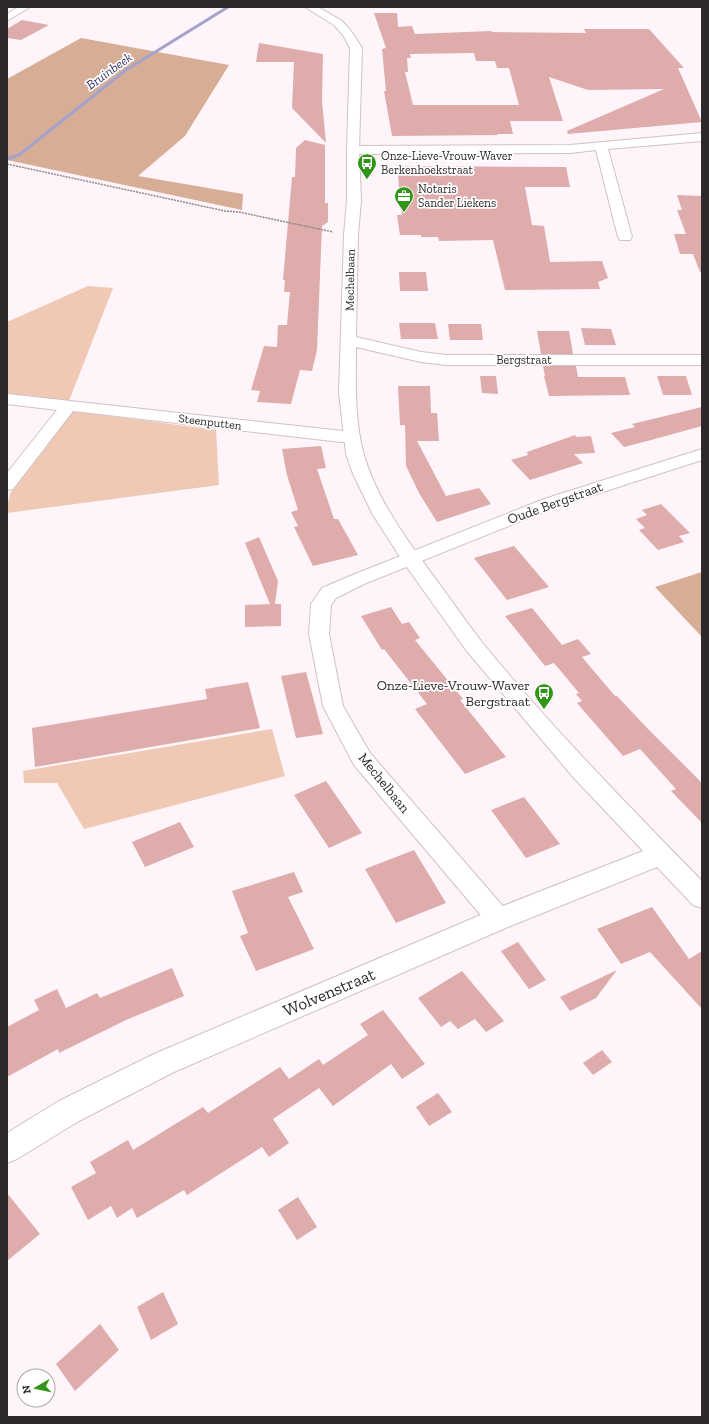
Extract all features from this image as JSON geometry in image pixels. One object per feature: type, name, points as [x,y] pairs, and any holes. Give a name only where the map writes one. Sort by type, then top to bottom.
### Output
[{"type":"street","points":[[7,18],[25,7]]},
{"type":"street","points":[[313,7],[343,28],[356,48]]},
{"type":"street","name":"Mechelbaan","points":[[328,7],[345,17],[353,25],[358,37],[356,48],[353,150],[354,200],[351,235],[347,393],[355,454],[371,493],[382,514],[410,559],[473,645],[581,771],[702,898]]},
{"type":"street","points":[[353,150],[570,149],[702,137]]},
{"type":"street","points":[[601,147],[625,237]]},
{"type":"street","name":"Bergstraat","points":[[348,340],[421,358],[446,360],[702,360]]},
{"type":"street","name":"Steenputten","points":[[7,399],[341,437],[352,437]]},
{"type":"street","points":[[7,485],[69,405]]},
{"type":"street","name":"Oude Bergstraat","points":[[410,559],[550,503],[702,454]]},
{"type":"street","name":"Mechelbaan","points":[[410,559],[329,593],[321,604],[319,634],[333,706],[362,759],[500,919]]},
{"type":"street","name":"Wolvenstraat","points":[[7,1149],[69,1111],[164,1063],[500,919],[660,855]]},
{"type":"path","points":[[7,164],[225,211],[239,212],[351,235]]},
{"type":"shaded area","points":[[81,38],[229,65],[185,136],[138,176],[243,194],[242,210],[7,160],[7,79]]},
{"type":"shaded area","points":[[88,286],[113,288],[69,401],[7,394],[7,322]]},
{"type":"shaded area","points":[[73,411],[216,430],[219,485],[7,513],[7,505],[11,492]]},
{"type":"shaded area","points":[[702,572],[702,637],[655,587]]},
{"type":"shaded area","points":[[272,729],[285,776],[84,829],[57,783],[24,783],[23,771]]},
{"type":"building","points":[[374,13],[397,13],[398,27],[412,26],[415,34],[491,31],[586,33],[584,29],[649,29],[684,68],[678,68],[702,122],[568,134],[567,131],[664,89],[588,90],[549,77],[563,121],[510,121],[513,134],[392,136],[384,91],[386,91],[382,49],[386,48]],"holes":[[[474,53],[476,61],[495,61],[497,68],[509,68],[519,105],[413,105],[405,72],[408,72],[407,58],[411,58],[410,54]]]},
{"type":"building","points":[[22,20],[49,25],[21,40],[7,38],[7,29]]},
{"type":"building","points":[[259,43],[323,54],[322,101],[326,143],[292,108],[294,62],[256,62]]},
{"type":"building","points":[[305,140],[325,145],[325,203],[328,203],[328,222],[322,226],[317,350],[312,371],[300,370],[291,404],[257,402],[260,391],[251,390],[264,346],[277,347],[278,325],[287,325],[290,292],[284,292],[285,280],[283,280],[292,177],[295,177],[296,148]]},
{"type":"building","points":[[397,166],[566,167],[570,187],[525,187],[532,225],[544,226],[550,262],[602,261],[608,278],[598,282],[600,289],[505,290],[493,240],[439,241],[438,237],[400,235],[397,215],[402,215]]},
{"type":"building","points":[[677,195],[702,196],[702,272],[700,272],[693,254],[680,254],[674,234],[686,234],[677,210],[682,210]]},
{"type":"building","points":[[399,272],[426,272],[428,291],[400,291]]},
{"type":"building","points":[[399,323],[435,323],[438,339],[401,339]]},
{"type":"building","points":[[448,324],[481,324],[483,340],[450,340]]},
{"type":"building","points":[[581,328],[611,329],[616,345],[585,345]]},
{"type":"building","points":[[537,331],[569,331],[573,354],[541,354]]},
{"type":"building","points":[[543,366],[576,366],[578,377],[625,377],[630,395],[549,396]]},
{"type":"building","points":[[480,376],[496,376],[498,394],[482,393]]},
{"type":"building","points":[[657,376],[686,376],[692,395],[663,395]]},
{"type":"building","points":[[398,386],[430,386],[431,413],[437,413],[439,441],[417,441],[446,496],[479,488],[491,504],[437,522],[419,493],[406,466],[405,425],[400,425]]},
{"type":"building","points":[[702,407],[702,426],[624,447],[611,433],[635,427],[632,424]]},
{"type":"building","points":[[575,435],[576,437],[591,436],[595,453],[574,454],[583,463],[530,480],[511,460],[528,455],[527,452]]},
{"type":"building","points":[[321,446],[326,468],[317,469],[334,519],[338,519],[358,555],[313,566],[294,527],[298,526],[291,512],[298,510],[287,475],[282,449]]},
{"type":"building","points":[[661,504],[690,533],[679,536],[684,542],[658,550],[639,530],[645,528],[636,519],[647,515],[642,510]]},
{"type":"building","points":[[259,537],[278,581],[275,604],[281,604],[281,626],[245,627],[245,605],[270,604],[245,543]]},
{"type":"building","points":[[514,546],[549,587],[507,600],[474,558]]},
{"type":"building","points":[[391,607],[402,624],[409,622],[420,638],[415,640],[463,699],[460,700],[506,757],[465,774],[415,709],[427,704],[384,649],[382,650],[361,616]]},
{"type":"building","points":[[532,608],[562,645],[578,639],[591,654],[582,657],[615,696],[617,696],[702,783],[702,823],[671,791],[676,789],[640,749],[623,756],[577,703],[582,701],[576,694],[579,693],[554,663],[545,666],[505,616]]},
{"type":"building","points":[[306,672],[323,734],[296,738],[281,676]]},
{"type":"building","points":[[248,682],[260,728],[35,767],[32,728],[207,699],[205,689]]},
{"type":"building","points":[[326,781],[362,833],[329,848],[294,795]]},
{"type":"building","points":[[524,797],[560,844],[526,858],[491,810]]},
{"type":"building","points":[[180,822],[194,847],[145,867],[132,842]]},
{"type":"building","points":[[414,850],[446,903],[396,923],[365,869]]},
{"type":"building","points":[[294,872],[303,892],[288,897],[314,949],[256,971],[240,936],[248,933],[232,891]]},
{"type":"building","points":[[652,907],[689,959],[702,951],[702,1009],[650,952],[621,964],[597,929]]},
{"type":"building","points":[[518,942],[546,980],[529,989],[501,951]]},
{"type":"building","points":[[172,968],[184,996],[126,1020],[59,1053],[58,1049],[7,1077],[7,1027],[39,1010],[34,1000],[57,989],[66,1008],[97,993],[100,998]]},
{"type":"building","points":[[617,970],[596,998],[570,1011],[560,997]]},
{"type":"building","points":[[462,971],[504,1021],[486,1032],[475,1019],[458,1029],[450,1021],[441,1027],[418,998]]},
{"type":"building","points":[[383,1010],[425,1064],[402,1079],[391,1064],[333,1106],[319,1088],[273,1119],[289,1143],[269,1157],[262,1147],[187,1195],[184,1190],[137,1218],[132,1208],[117,1218],[111,1206],[88,1220],[71,1187],[96,1173],[90,1162],[128,1140],[133,1150],[203,1107],[208,1113],[280,1067],[289,1079],[319,1059],[323,1065],[368,1035],[360,1024]]},
{"type":"building","points":[[602,1050],[612,1062],[593,1075],[583,1063]]},
{"type":"building","points":[[438,1093],[452,1112],[429,1126],[416,1107]]},
{"type":"building","points":[[7,1193],[40,1234],[7,1261]]},
{"type":"building","points":[[298,1197],[317,1227],[297,1240],[278,1210]]},
{"type":"building","points":[[163,1292],[178,1324],[151,1340],[137,1307]]},
{"type":"building","points":[[100,1324],[119,1350],[75,1391],[56,1364]]},
{"type":"waterway","name":"Bruinbeek","points":[[7,159],[19,155],[126,70],[228,7]]},
{"type":"place","name":"Onze-Lieve-Vrouw-Waver Berkenhoekstraat","points":[[367,180]]},
{"type":"place","name":"Notaris Sander Liekens","points":[[404,213]]},
{"type":"place","name":"Onze-Lieve-Vrouw-Waver Bergstraat","points":[[544,710]]}]
